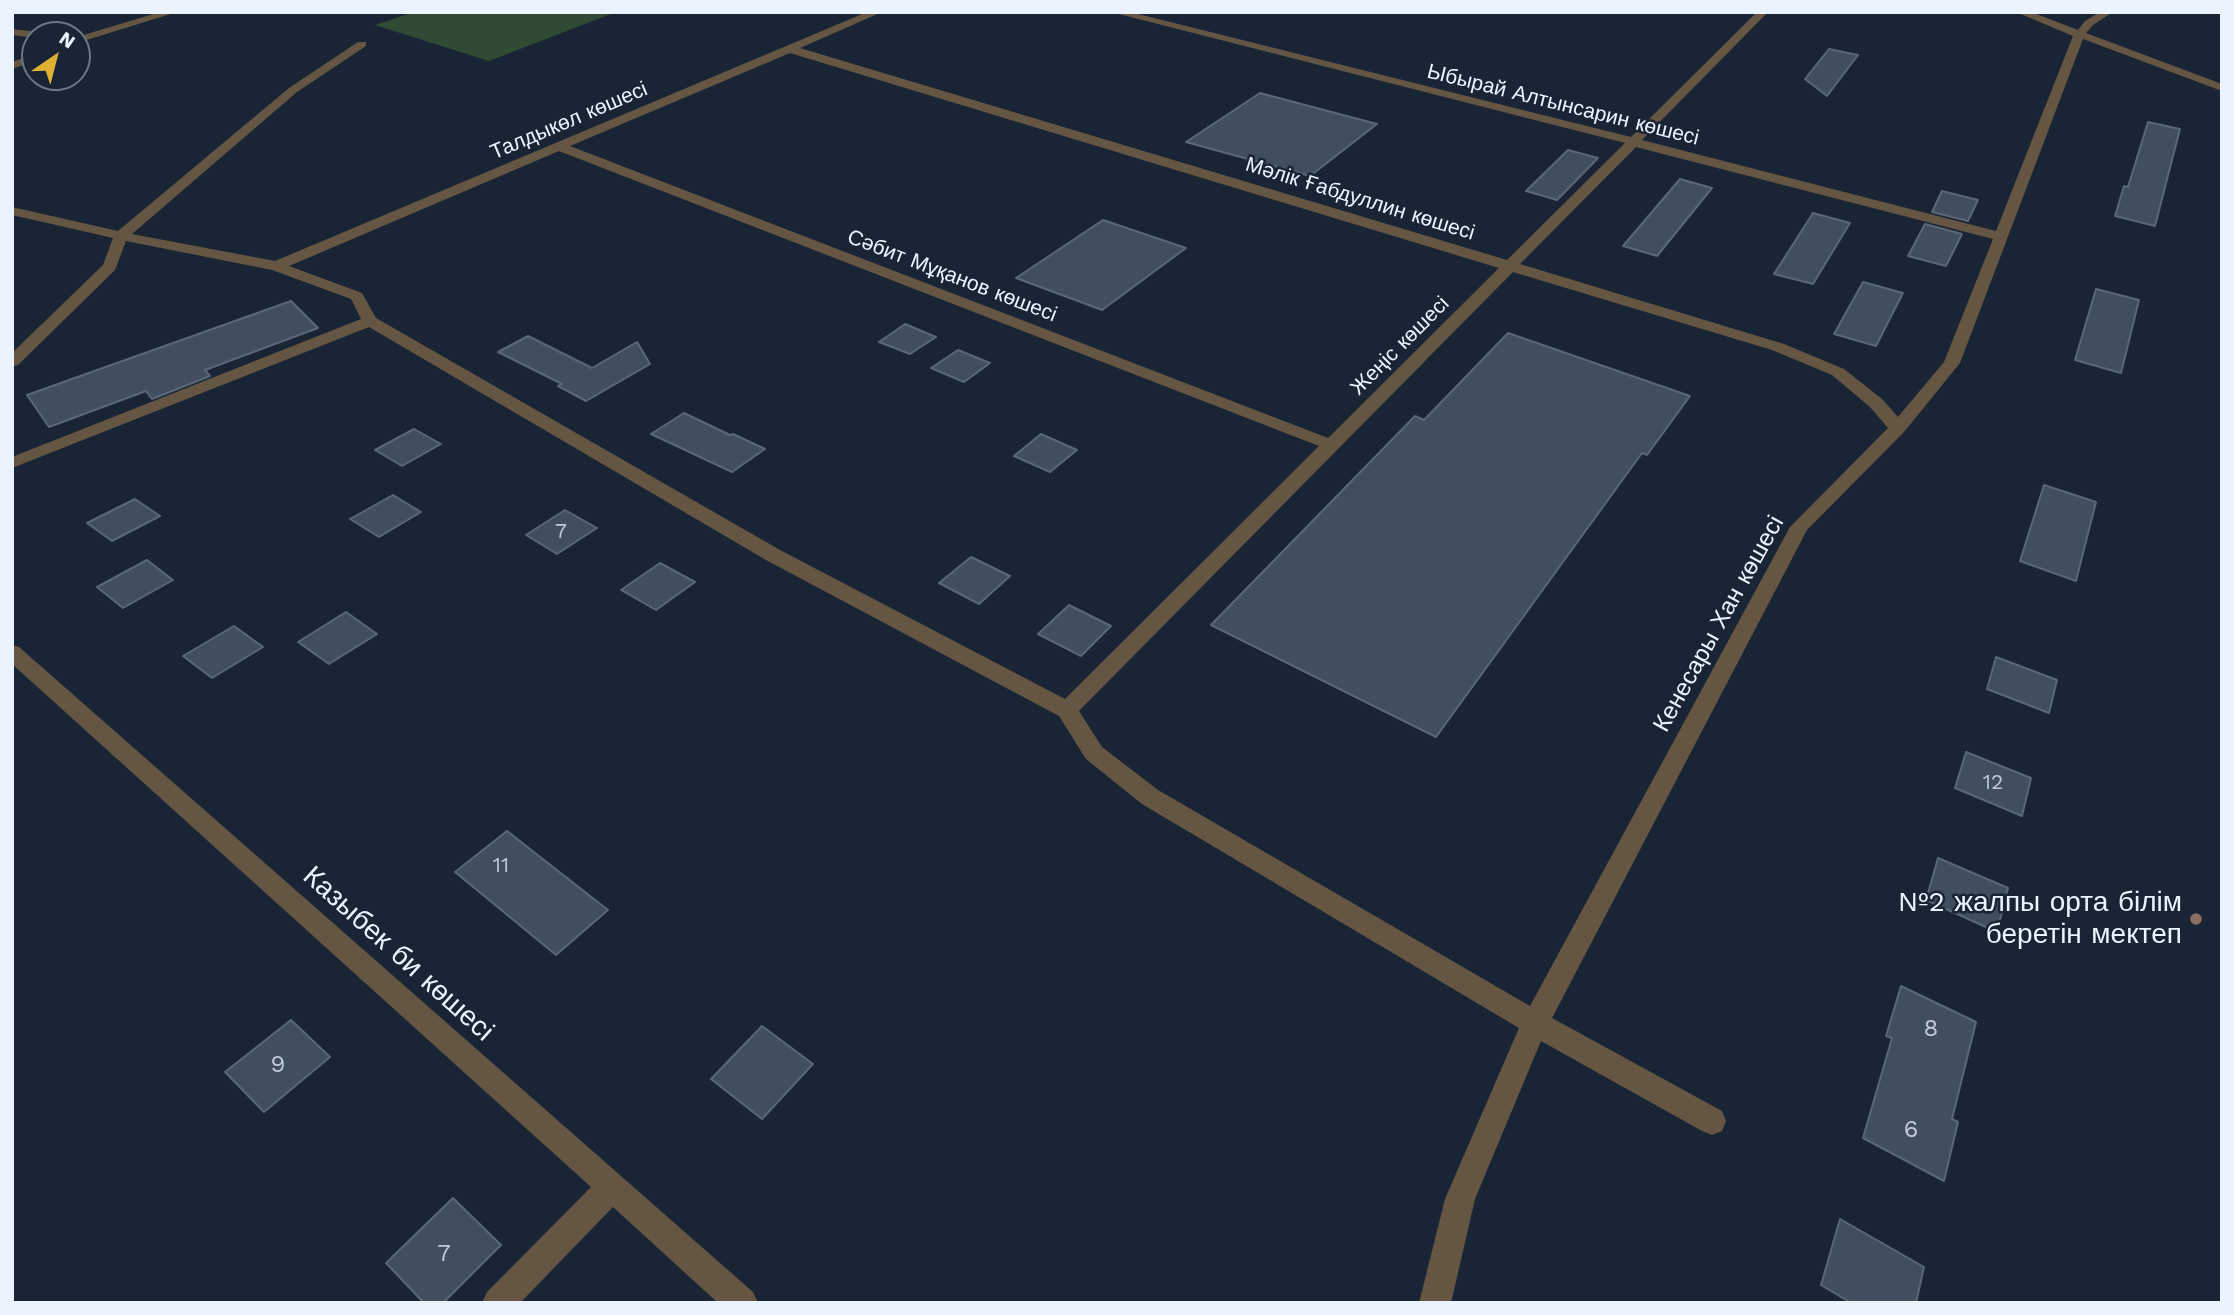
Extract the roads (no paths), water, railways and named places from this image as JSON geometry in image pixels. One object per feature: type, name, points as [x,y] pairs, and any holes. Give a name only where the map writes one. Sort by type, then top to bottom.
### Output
[{"type":"street","points":[[91,36],[172,12]]},
{"type":"street","name":"Талдыкөл көшесі","points":[[276,266],[877,12]]},
{"type":"street","name":"Ыбырай Алтынсарин көшесі","points":[[1116,12],[2001,237]]},
{"type":"street","name":"Жеңіс көшесі","points":[[1067,710],[1763,12]]},
{"type":"street","points":[[2021,12],[2222,89]]},
{"type":"street","name":"Кенесары Хан көшесі","points":[[1435,1303],[1460,1199],[1535,1023],[1798,527],[1898,428],[1952,363],[2080,35],[2089,23],[2108,12]]},
{"type":"street","points":[[12,362],[110,267],[121,236],[293,90],[362,44]]},
{"type":"street","name":"Мәлік Ғабдуллин көшесі","points":[[790,49],[1778,347],[1838,372],[1877,402],[1898,428]]},
{"type":"street","name":"Сәбит Мұқанов көшесі","points":[[557,146],[1331,445]]},
{"type":"street","points":[[12,211],[121,236],[276,266],[357,296],[370,321],[773,555],[1067,710],[1094,753],[1150,797],[1535,1023],[1712,1121]]},
{"type":"street","points":[[12,463],[370,321]]},
{"type":"street","name":"Казыбек би көшесі","points":[[12,652],[742,1303]]},
{"type":"street","points":[[498,1303],[611,1188]]},
{"type":"place","name":"№2 жалпы орта білім беретін мектеп","points":[[2196,919]]}]
